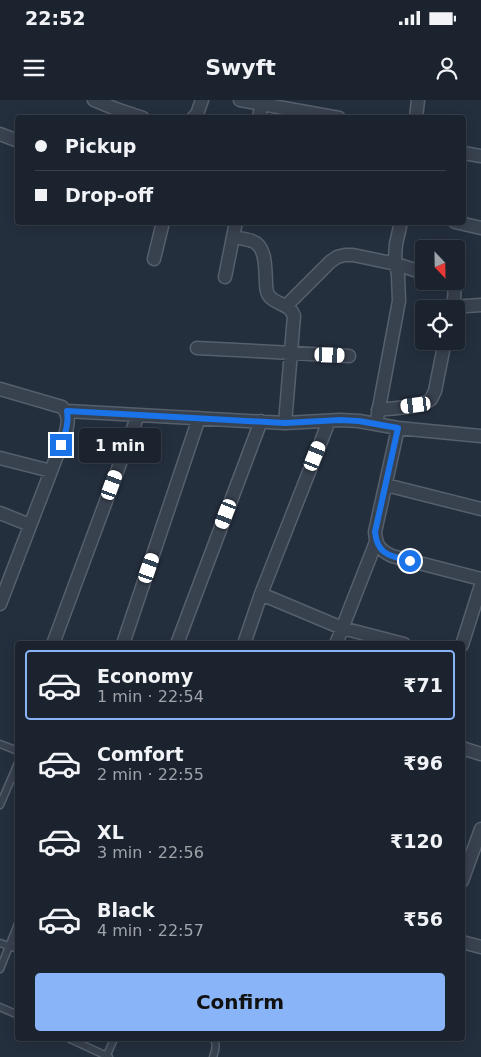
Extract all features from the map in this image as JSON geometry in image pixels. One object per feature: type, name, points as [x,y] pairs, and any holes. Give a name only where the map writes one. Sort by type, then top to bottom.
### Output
[{"type":"street","points":[[94,100],[118,104],[138,115]]},
{"type":"street","points":[[195,115],[202,100]]},
{"type":"street","points":[[240,100],[262,102],[325,115]]},
{"type":"street","points":[[416,115],[418,100]]},
{"type":"street","points":[[259,115],[262,102]]},
{"type":"street","points":[[0,134],[15,140]]},
{"type":"street","points":[[466,152],[481,156]]},
{"type":"street","points":[[154,259],[162,225]]},
{"type":"street","points":[[225,276],[235,225]]},
{"type":"street","points":[[376,424],[398,301],[399,290],[395,258],[400,225]]},
{"type":"street","points":[[466,225],[481,228]]},
{"type":"street","points":[[233,237],[254,241],[260,247],[263,255],[266,288],[269,296],[286,306],[292,311],[294,316],[285,423]]},
{"type":"street","points":[[286,306],[337,257],[353,255],[415,270]]},
{"type":"street","points":[[465,307],[481,305]]},
{"type":"street","points":[[197,348],[349,356]]},
{"type":"street","points":[[378,410],[426,403],[432,398],[443,350]]},
{"type":"street","points":[[0,389],[62,407],[67,411],[285,423],[359,421],[398,428],[481,436]]},
{"type":"street","points":[[0,604],[66,432],[67,411]]},
{"type":"street","points":[[54,641],[138,415]]},
{"type":"street","points":[[125,641],[200,418]]},
{"type":"street","points":[[178,641],[261,421]]},
{"type":"street","points":[[245,641],[261,594],[329,421]]},
{"type":"street","points":[[337,641],[376,542],[375,532],[398,428]]},
{"type":"street","points":[[0,458],[51,471]]},
{"type":"street","points":[[386,485],[481,509]]},
{"type":"street","points":[[0,513],[30,524]]},
{"type":"street","points":[[376,542],[382,551],[392,556],[481,579]]},
{"type":"street","points":[[463,641],[481,585]]},
{"type":"street","points":[[261,594],[342,628],[392,641]]},
{"type":"street","points":[[465,749],[481,754]]},
{"type":"street","points":[[465,873],[481,829]]},
{"type":"street","points":[[465,943],[481,947]]},
{"type":"lane","points":[[0,744],[15,750]]},
{"type":"lane","points":[[0,805],[15,770]]},
{"type":"lane","points":[[0,969],[15,932]]},
{"type":"lane","points":[[0,943],[15,948]]},
{"type":"lane","points":[[0,1007],[15,1014]]},
{"type":"lane","points":[[74,1041],[107,1057],[113,1041]]},
{"type":"lane","points":[[213,1057],[216,1044],[215,1041]]},
{"type":"route","points":[[61,445],[66,432],[67,411],[285,423],[340,420],[359,421],[398,428],[375,532],[376,542],[382,551],[410,561]]}]
